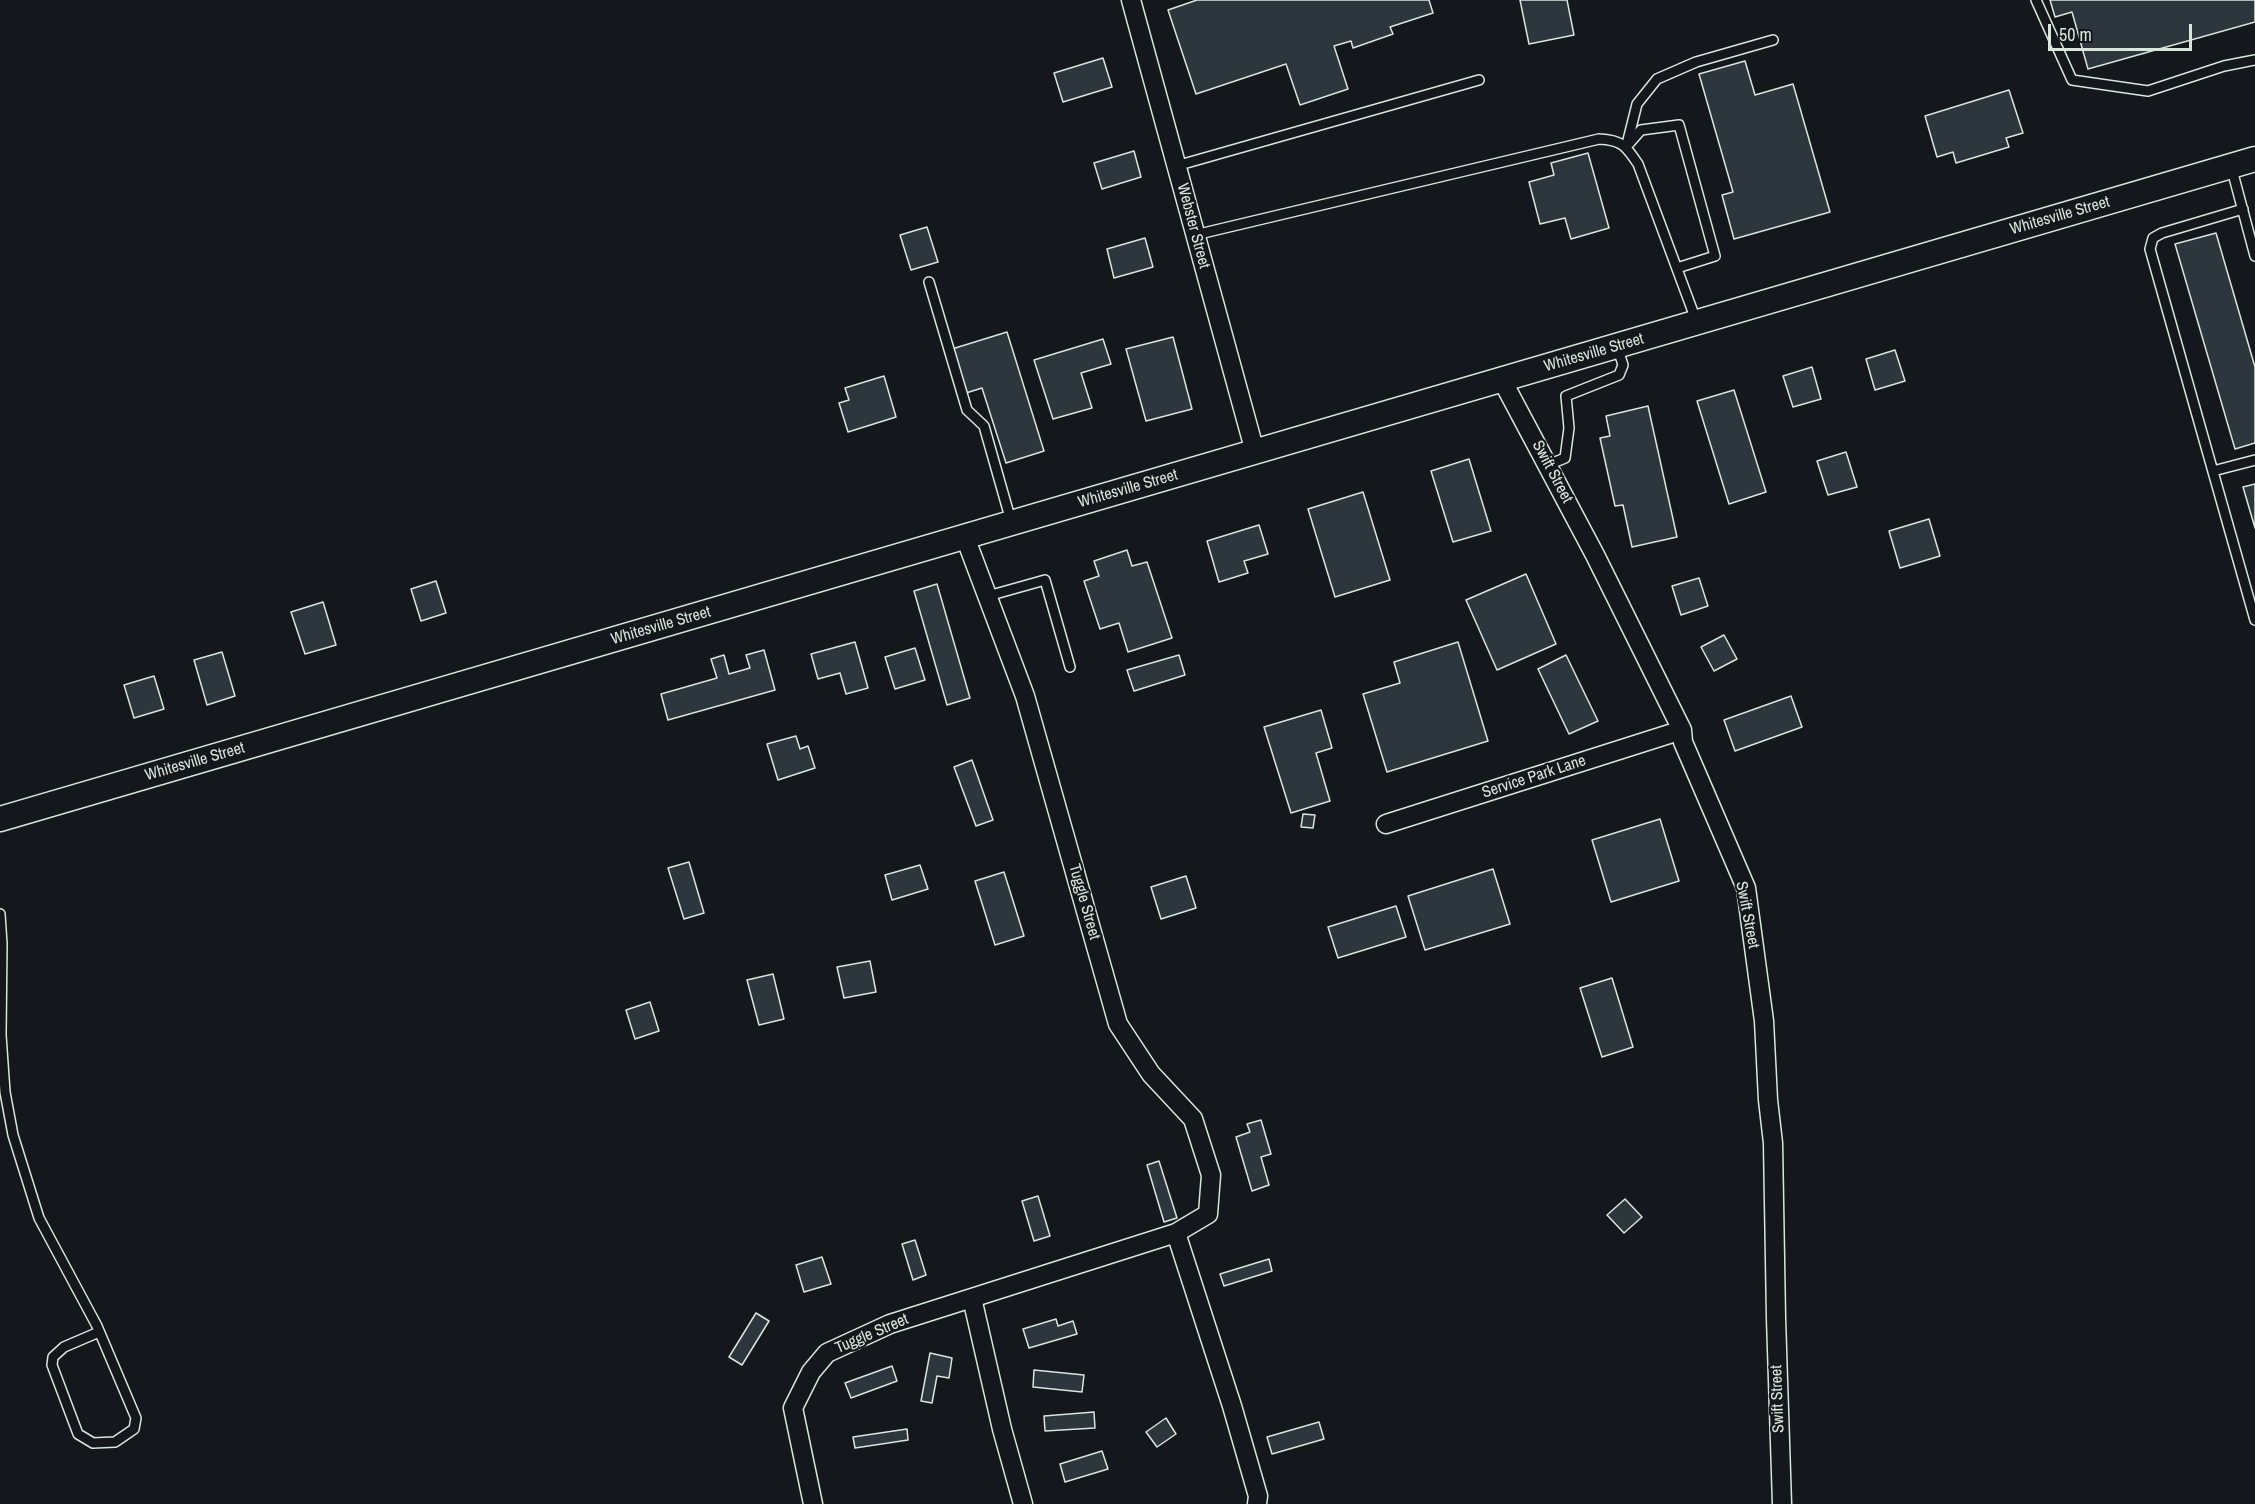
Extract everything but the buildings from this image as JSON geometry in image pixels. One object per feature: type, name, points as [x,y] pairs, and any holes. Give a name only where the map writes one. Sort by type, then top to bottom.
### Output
[{"type":"main road","name":"Whitesville Street","points":[[0,819],[2255,159]]},
{"type":"street","name":"Webster Street","points":[[1131,0],[1255,452]]},
{"type":"street","name":"Swift Street","points":[[1502,380],[1595,555],[1682,730],[1683,742],[1746,888],[1764,1021],[1768,1100],[1773,1143],[1782,1504]]},
{"type":"street","name":"Tuggle Street","points":[[813,1504],[793,1408],[811,1372],[827,1353],[890,1324],[1176,1233],[1208,1214],[1211,1175],[1193,1119],[1152,1074],[1119,1024],[1025,696],[965,537]]},
{"type":"street","name":"Service Park Lane","points":[[1386,824],[1682,730]]},
{"type":"street","points":[[1176,1233],[1232,1406],[1258,1496],[1257,1504]]},
{"type":"street","points":[[972,1298],[1002,1429],[1023,1504]]},
{"type":"lane","points":[[2036,0],[2072,81],[2148,91],[2224,66],[2255,60]]},
{"type":"lane","points":[[1626,147],[1637,104],[1657,79],[1696,62],[1773,40]]},
{"type":"lane","points":[[1176,166],[1479,80]]},
{"type":"lane","points":[[1626,147],[1641,130],[1679,125],[1715,256],[1677,268]]},
{"type":"lane","points":[[1195,235],[1599,139],[1615,140],[1626,147],[1638,164],[1697,322]]},
{"type":"lane","points":[[2231,166],[2255,256]]},
{"type":"lane","points":[[2243,209],[2162,233],[2153,238],[2150,249],[2255,620]]},
{"type":"lane","points":[[929,282],[967,410],[984,426],[1011,523]]},
{"type":"lane","points":[[1548,465],[1565,458],[1569,428],[1566,396],[1581,388],[1619,375],[1623,366],[1617,346]]},
{"type":"lane","points":[[2213,471],[2255,460]]},
{"type":"lane","points":[[988,596],[1045,580],[1070,667]]},
{"type":"lane","points":[[0,914],[1,1035],[5,1092],[13,1135],[39,1218],[99,1332],[136,1418],[134,1429],[115,1442],[93,1443],[78,1434],[52,1365],[53,1357],[64,1347],[99,1332]]}]
